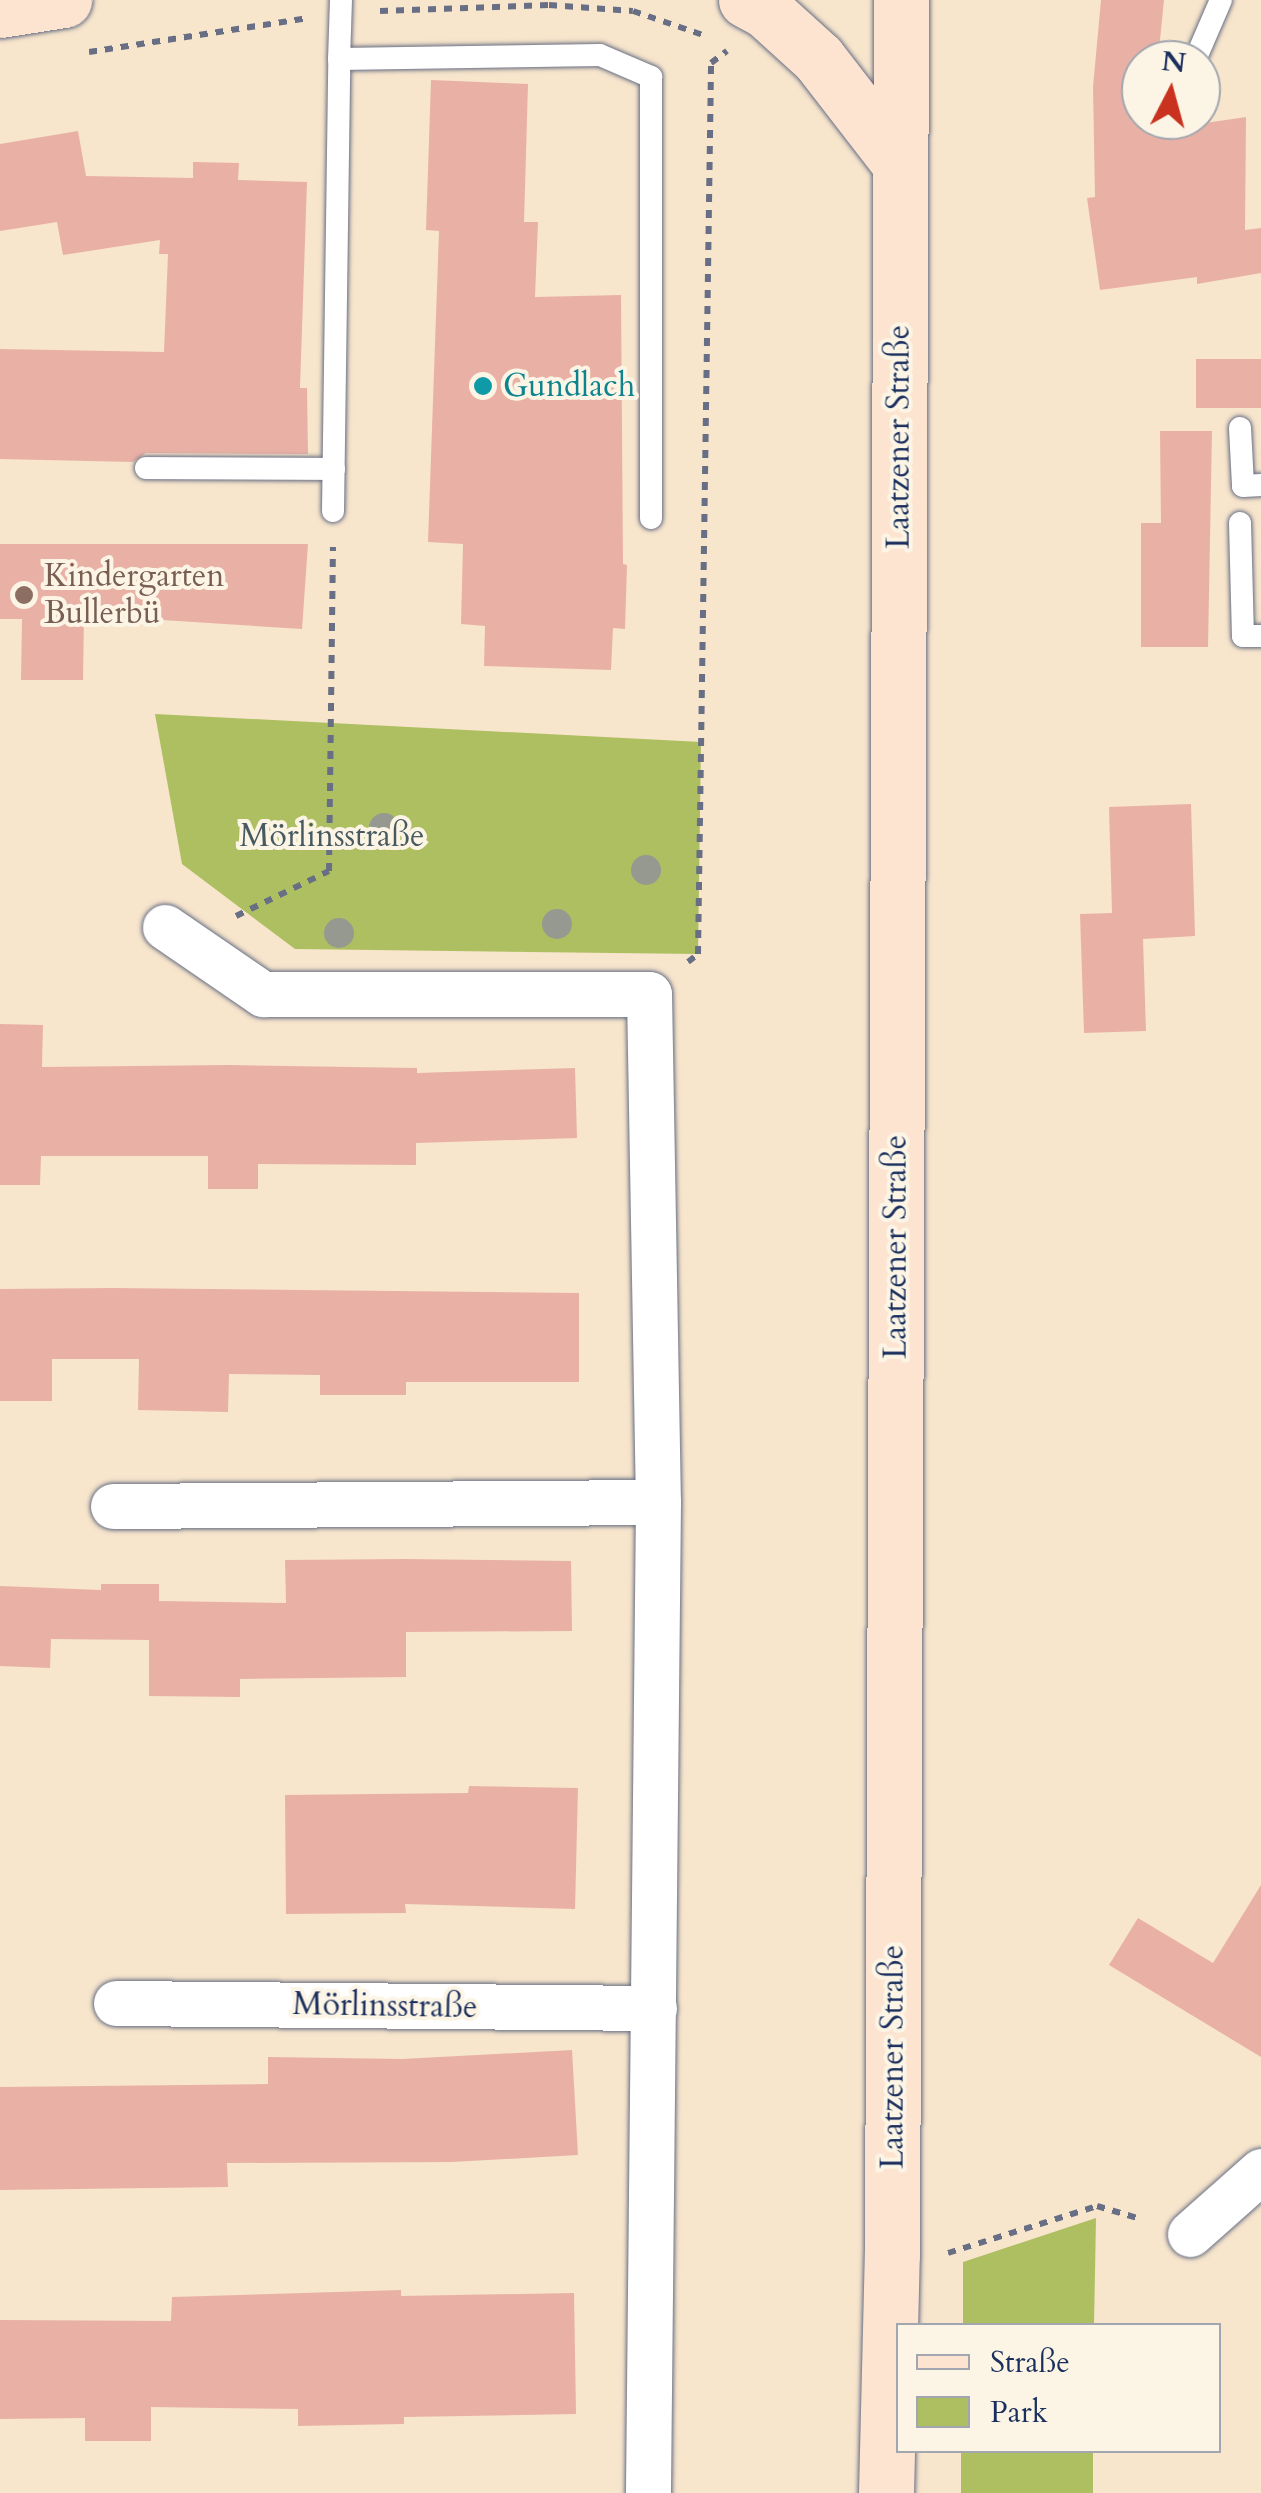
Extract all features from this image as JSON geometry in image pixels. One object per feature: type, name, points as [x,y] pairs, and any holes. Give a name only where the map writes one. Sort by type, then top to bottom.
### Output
[{"type":"main road","points":[[0,10],[64,0]]},
{"type":"main road","name":"Laatzener Straße","points":[[886,2493],[892,2255],[901,0]]},
{"type":"main road","points":[[739,23],[765,10],[818,58],[900,164]]},
{"type":"street","points":[[182,938],[263,994],[649,994],[658,1502],[648,2493]]},
{"type":"street","points":[[113,1506],[658,1502]]},
{"type":"street","name":"Mörlinsstraße","points":[[116,2003],[654,2008]]},
{"type":"street","points":[[1190,2234],[1261,2170]]},
{"type":"lane","points":[[333,511],[340,0]]},
{"type":"lane","points":[[1203,40],[1220,0]]},
{"type":"lane","points":[[339,59],[600,56],[650,77],[651,518]]},
{"type":"lane","points":[[1240,428],[1243,486],[1261,486]]},
{"type":"lane","points":[[146,468],[334,469]]},
{"type":"lane","points":[[1240,524],[1243,636],[1261,636]]},
{"type":"path","points":[[649,994],[698,954],[712,63],[739,23]]},
{"type":"path","points":[[182,938],[329,871],[333,511]]},
{"type":"path","points":[[892,2255],[942,2255],[1097,2206],[1190,2234]]},
{"type":"green space","name":"Mörlinsstraße","points":[[155,714],[701,742],[698,954],[295,949],[182,864]]},
{"type":"green space","points":[[1096,2218],[1094,2323],[963,2323],[963,2262]]},
{"type":"green space","points":[[961,2453],[1093,2453],[1093,2493],[961,2493]]},
{"type":"building","points":[[1101,0],[1164,0],[1160,40],[1121,40],[1121,140],[1221,140],[1221,121],[1246,117],[1245,230],[1261,228],[1261,273],[1197,284],[1197,277],[1100,290],[1087,198],[1095,197],[1093,87]]},
{"type":"building","name":"Gundlach","points":[[431,80],[528,84],[524,222],[538,222],[535,297],[621,295],[623,564],[627,565],[625,629],[613,628],[611,670],[484,666],[485,626],[461,624],[463,544],[428,542],[439,231],[426,230]]},
{"type":"building","points":[[78,131],[86,176],[193,178],[193,162],[239,163],[238,180],[307,182],[300,388],[307,388],[308,454],[146,453],[133,462],[0,459],[0,349],[164,352],[168,254],[159,254],[160,240],[63,255],[57,222],[0,231],[0,144]]},
{"type":"building","points":[[1196,359],[1261,359],[1261,408],[1196,408]]},
{"type":"building","points":[[1160,431],[1212,431],[1208,647],[1141,647],[1141,523],[1161,523]]},
{"type":"building","points":[[0,544],[308,544],[302,629],[84,615],[83,680],[21,680],[22,619],[0,619]]},
{"type":"building","points":[[1191,804],[1195,936],[1143,939],[1146,1031],[1084,1033],[1080,914],[1112,913],[1109,807]]},
{"type":"building","points":[[0,1024],[43,1025],[42,1067],[230,1065],[417,1068],[417,1073],[575,1068],[577,1138],[416,1143],[416,1165],[258,1164],[258,1189],[208,1189],[208,1156],[41,1156],[40,1185],[0,1185]]},
{"type":"building","points":[[0,1289],[579,1293],[579,1382],[406,1382],[406,1395],[320,1395],[320,1375],[229,1374],[228,1412],[138,1410],[139,1359],[52,1359],[52,1401],[0,1401]]},
{"type":"building","points":[[285,1560],[571,1561],[572,1631],[406,1632],[406,1677],[240,1679],[240,1697],[149,1696],[149,1640],[51,1639],[50,1668],[0,1666],[0,1586],[101,1590],[101,1584],[159,1584],[159,1601],[286,1603]]},
{"type":"building","points":[[469,1786],[578,1788],[575,1909],[405,1904],[406,1913],[286,1914],[285,1795],[468,1793]]},
{"type":"building","points":[[1261,1885],[1261,2057],[1109,1965],[1138,1918],[1213,1963]]},
{"type":"building","points":[[572,2050],[578,2155],[452,2162],[227,2163],[228,2187],[0,2190],[0,2087],[268,2084],[268,2057],[402,2059]]},
{"type":"building","points":[[401,2290],[401,2296],[574,2293],[576,2414],[404,2417],[404,2424],[298,2426],[298,2409],[151,2407],[151,2441],[85,2441],[85,2418],[0,2419],[0,2320],[171,2321],[172,2297]]},
{"type":"place","name":"Gundlach","points":[[483,386]]},
{"type":"place","name":"Kindergarten Bullerbü","points":[[24,595]]}]
